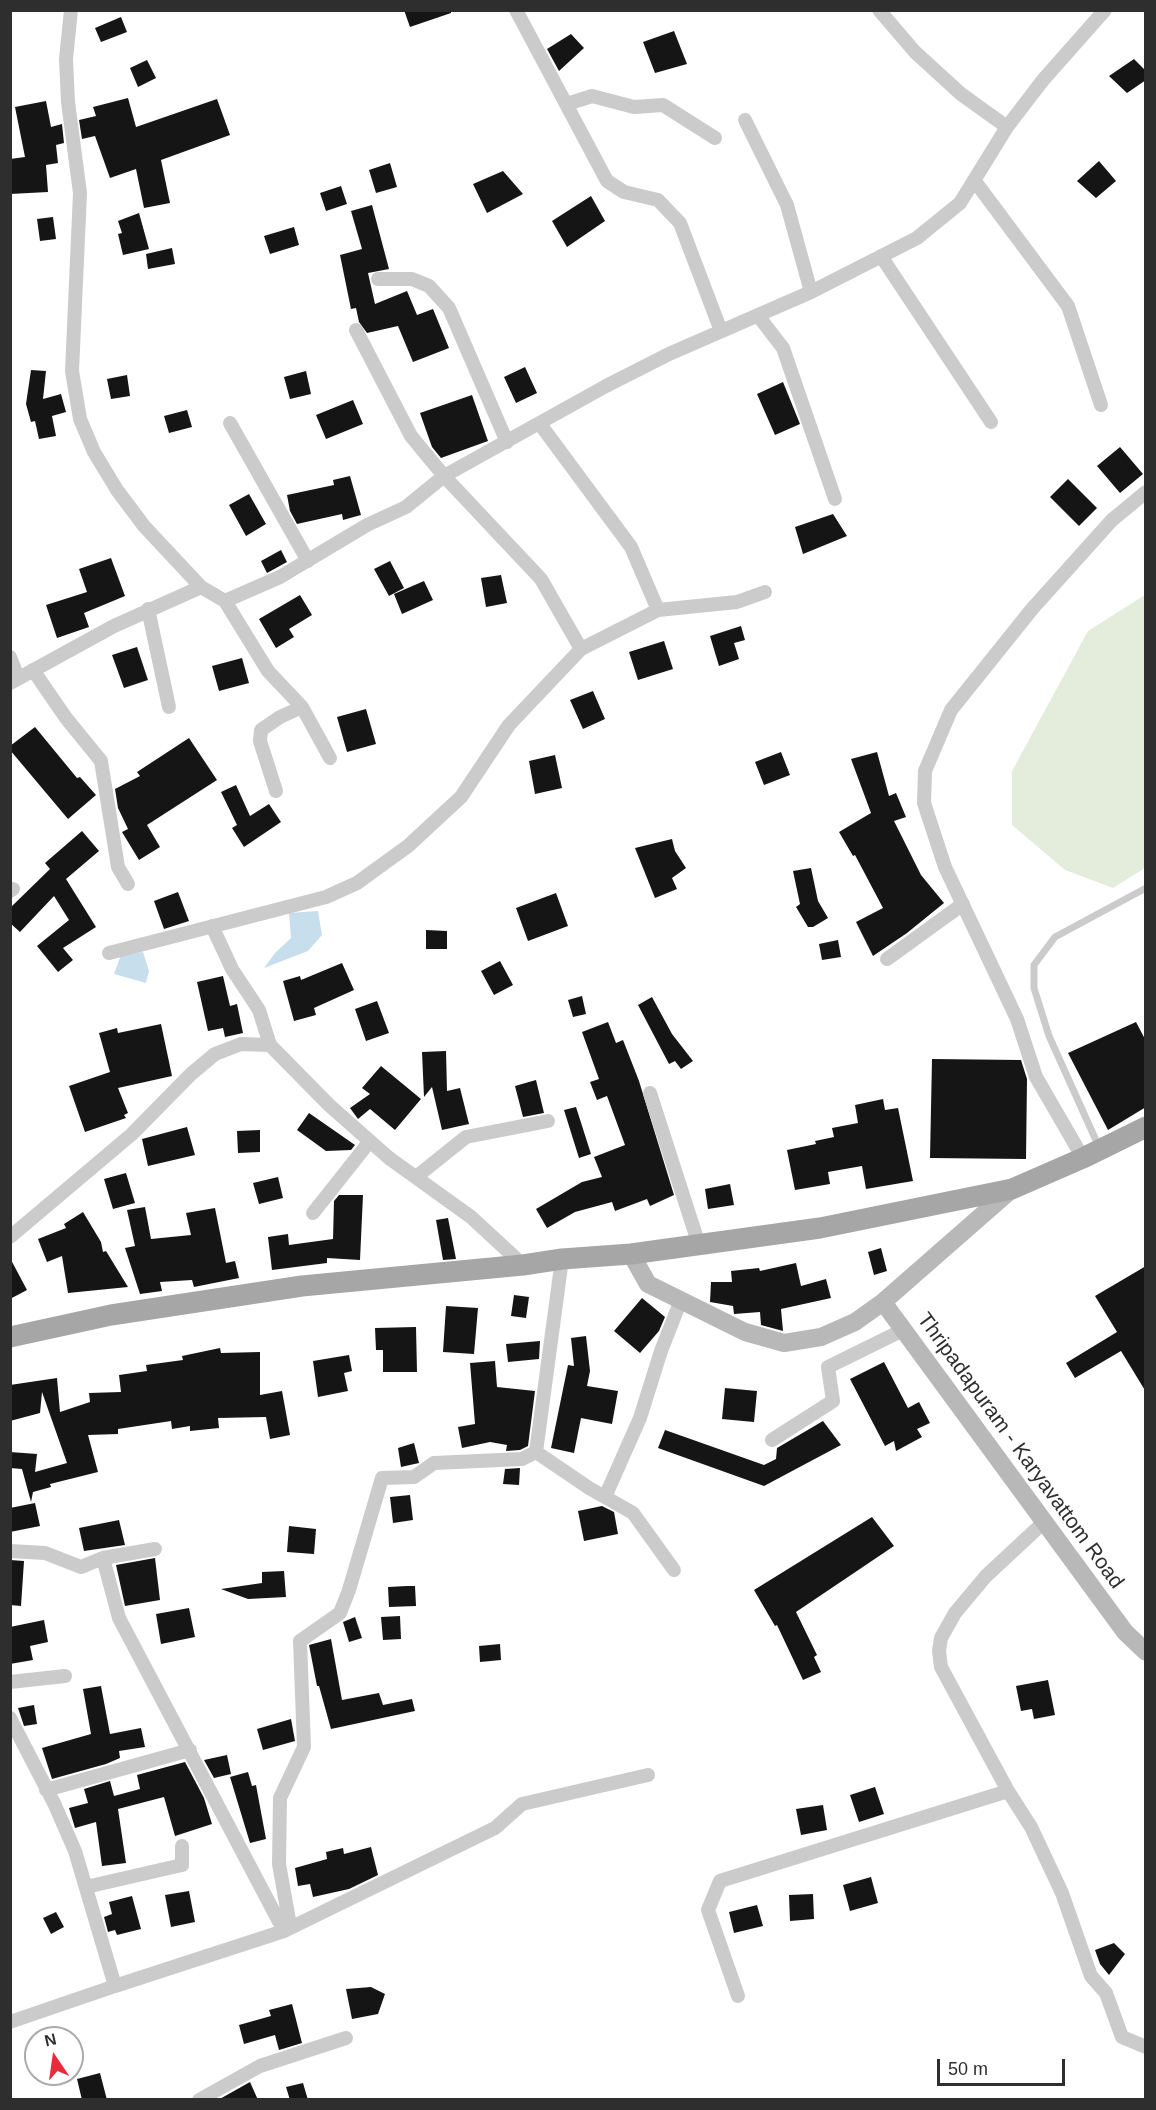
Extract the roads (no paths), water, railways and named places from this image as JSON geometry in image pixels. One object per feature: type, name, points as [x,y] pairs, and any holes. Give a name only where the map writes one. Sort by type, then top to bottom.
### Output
[{"type":"main road","points":[[10,1337],[111,1316],[303,1286],[631,1254],[820,1228],[1012,1189],[1146,1127]]},
{"type":"main road","points":[[631,1254],[648,1284],[745,1332],[784,1343],[821,1337],[855,1322],[883,1302],[1012,1189]]},
{"type":"main road","name":"Thripadapuram - Karyavattom Road","points":[[883,1302],[1125,1632],[1146,1652]]},
{"type":"street","points":[[71,10],[66,59],[68,102],[80,193],[72,370],[80,419],[94,452],[117,490],[144,526],[201,587],[225,601],[268,671],[302,707],[330,758]]},
{"type":"street","points":[[516,10],[607,181],[624,192],[658,200],[680,223],[721,330]]},
{"type":"street","points":[[879,10],[915,52],[961,94],[1007,127]]},
{"type":"street","points":[[225,601],[280,577],[368,525],[406,507],[444,476],[640,369],[721,330],[759,317],[916,238],[960,203],[1007,127],[1042,80],[1106,10]]},
{"type":"street","points":[[567,104],[592,96],[634,107],[663,105],[715,138]]},
{"type":"street","points":[[745,120],[787,205],[811,292]]},
{"type":"street","points":[[974,180],[1068,306],[1101,405]]},
{"type":"street","points":[[881,256],[991,422]]},
{"type":"street","points":[[378,279],[412,279],[429,286],[449,308],[507,442]]},
{"type":"street","points":[[759,317],[783,348],[835,500]]},
{"type":"street","points":[[356,330],[411,436],[444,476],[542,579],[581,649]]},
{"type":"street","points":[[230,423],[256,465],[308,561]]},
{"type":"street","points":[[540,424],[631,547],[658,610]]},
{"type":"street","points":[[1091,1154],[1036,1077],[1017,1019],[945,867],[924,803],[925,771],[951,710],[1032,609],[1112,520],[1146,492]]},
{"type":"street","points":[[10,657],[14,680],[148,609],[201,587]]},
{"type":"street","points":[[110,952],[326,897],[357,883],[408,846],[461,797],[509,725],[581,649],[658,610],[737,602],[765,592]]},
{"type":"street","points":[[148,609],[169,707]]},
{"type":"street","points":[[33,670],[66,718],[101,761],[118,867],[128,884]]},
{"type":"street","points":[[276,791],[260,741],[261,730],[279,717],[302,707]]},
{"type":"street","points":[[887,959],[963,904]]},
{"type":"street","points":[[212,926],[232,969],[259,1011],[270,1045],[329,1105],[370,1141],[471,1217],[523,1265]]},
{"type":"street","points":[[10,1237],[132,1134],[191,1074],[215,1054],[241,1044],[270,1045]]},
{"type":"street","points":[[650,1093],[699,1245]]},
{"type":"street","points":[[416,1177],[466,1137],[548,1121]]},
{"type":"street","points":[[312,1213],[370,1141]]},
{"type":"street","points":[[536,1452],[562,1259]]},
{"type":"street","points":[[605,1497],[640,1418],[661,1351],[681,1300]]},
{"type":"street","points":[[772,1440],[833,1401],[828,1367],[903,1330]]},
{"type":"street","points":[[536,1452],[633,1513],[674,1570]]},
{"type":"street","points":[[284,1931],[289,1920],[279,1864],[280,1798],[304,1747],[300,1641],[340,1613],[382,1478],[414,1477],[434,1463],[522,1459],[536,1452]]},
{"type":"street","points":[[1044,1523],[986,1576],[955,1613],[941,1638],[939,1651],[941,1667],[1008,1791],[1031,1827],[1062,1893],[1091,1976],[1106,1993],[1122,2037],[1146,2047]]},
{"type":"street","points":[[10,1551],[45,1553],[81,1567],[103,1558],[155,1549]]},
{"type":"street","points":[[103,1558],[119,1618],[284,1931]]},
{"type":"street","points":[[10,1682],[65,1676]]},
{"type":"street","points":[[10,1718],[75,1851],[115,1986]]},
{"type":"street","points":[[46,1791],[190,1750]]},
{"type":"street","points":[[10,2022],[284,1931],[495,1828],[522,1804],[542,1797],[648,1775]]},
{"type":"street","points":[[738,1996],[708,1910],[720,1881],[1008,1791]]},
{"type":"street","points":[[86,1887],[182,1865],[182,1846]]},
{"type":"street","points":[[199,2100],[260,2066],[346,2038]]},
{"type":"lane","points":[[1091,1154],[1049,1036],[1035,988],[1034,965],[1055,937],[1146,888]]},
{"type":"water","points":[[318,911],[322,935],[308,951],[264,968],[275,953],[291,938],[289,913]]},
{"type":"water","points":[[143,952],[149,971],[146,983],[114,974],[121,955]]}]
